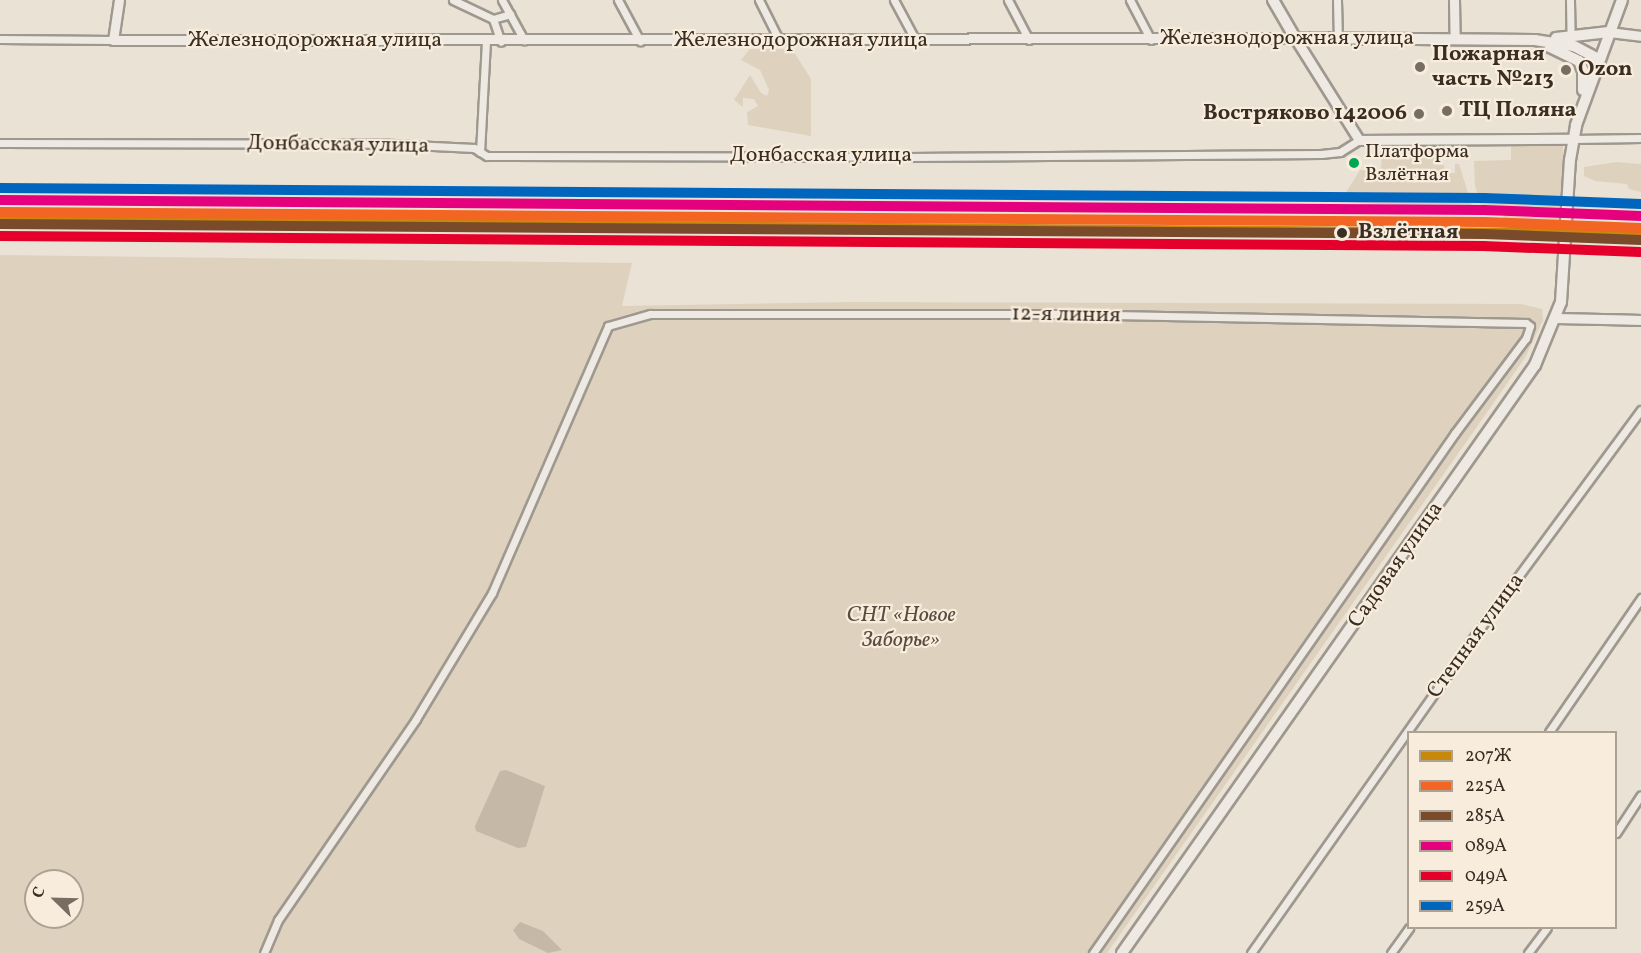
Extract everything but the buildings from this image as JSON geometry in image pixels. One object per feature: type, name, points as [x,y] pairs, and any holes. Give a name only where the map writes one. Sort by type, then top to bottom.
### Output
[{"type":"main road","points":[[1273,0],[1294,38]]},
{"type":"main road","points":[[1576,125],[1598,59],[1622,0]]},
{"type":"main road","points":[[1571,41],[1609,32]]},
{"type":"main road","name":"Железнодорожная улица","points":[[1294,38],[1571,41],[1598,59]]},
{"type":"main road","points":[[1516,39],[1558,48],[1578,62],[1584,78],[1576,125]]},
{"type":"main road","name":"Садовая улица","points":[[1122,953],[1502,416],[1535,365],[1556,318],[1563,287],[1573,139],[1576,125]]},
{"type":"street","points":[[113,40],[119,0]]},
{"type":"street","points":[[453,0],[494,19],[510,14]]},
{"type":"street","points":[[502,0],[524,40]]},
{"type":"street","points":[[618,0],[640,41]]},
{"type":"street","points":[[759,0],[779,40]]},
{"type":"street","points":[[894,0],[916,41]]},
{"type":"street","points":[[1008,0],[1029,40]]},
{"type":"street","points":[[1130,0],[1151,40]]},
{"type":"street","points":[[1337,0],[1338,40]]},
{"type":"street","points":[[1454,0],[1455,39]]},
{"type":"street","points":[[1570,0],[1571,41]]},
{"type":"street","points":[[494,19],[501,42]]},
{"type":"street","points":[[1609,32],[1641,36]]},
{"type":"street","points":[[1294,38],[1359,140]]},
{"type":"street","name":"Железнодорожная улица","points":[[0,39],[501,42],[524,40],[916,41],[1294,38]]},
{"type":"street","points":[[480,152],[486,41]]},
{"type":"street","name":"Донбасская улица","points":[[0,143],[392,144],[474,148],[488,156],[1262,155],[1332,153],[1359,140],[1641,138]]},
{"type":"street","name":"12-я линия","points":[[264,953],[278,920],[416,719],[492,593],[608,326],[650,314],[1060,314],[1526,323],[1530,327],[1526,338],[1455,433],[1093,953]]},
{"type":"street","points":[[1556,318],[1641,320]]},
{"type":"street","name":"Степная улица","points":[[1408,731],[1486,620],[1641,410]]},
{"type":"street","points":[[1550,731],[1641,598]]},
{"type":"street","name":"Степная улица","points":[[1251,953],[1407,732]]},
{"type":"street","points":[[1617,831],[1641,795]]},
{"type":"street","points":[[1391,953],[1408,929]]},
{"type":"street","points":[[1528,953],[1546,929]]},
{"type":"green space","points":[[750,49],[792,49],[811,79],[811,136],[748,125],[747,112],[758,106],[754,99],[743,98],[743,107],[734,100],[750,75],[761,93],[767,96],[769,90],[760,70],[741,60]]},
{"type":"green space","points":[[1511,144],[1563,146],[1563,221],[1503,220],[1504,210],[1482,208],[1475,186],[1474,161],[1511,160]]},
{"type":"green space","points":[[1382,149],[1435,150],[1435,165],[1444,165],[1445,173],[1455,173],[1455,164],[1459,164],[1473,209],[1340,202],[1360,170],[1381,171]]},
{"type":"green space","points":[[1617,162],[1641,164],[1641,192],[1629,189],[1627,184],[1595,181],[1584,176],[1584,167]]},
{"type":"green space","name":"СНТ «Новое Заборье»","points":[[0,255],[632,263],[622,306],[851,302],[1521,304],[1542,309],[1543,320],[1526,356],[1107,953],[0,953]]},
{"type":"shaded area","points":[[506,770],[545,786],[526,847],[518,848],[476,831],[475,826],[500,771]]},
{"type":"shaded area","points":[[520,922],[543,931],[562,950],[548,953],[519,939],[513,930]]},
{"type":"transit line","name":"259А","points":[[0,188],[1484,198],[1641,204]]},
{"type":"transit line","name":"089А","points":[[0,200],[1484,210],[1641,216]]},
{"type":"transit line","name":"225А","points":[[0,212],[1484,222],[1641,228]]},
{"type":"transit line","name":"207Ж","points":[[0,221],[1641,234]]},
{"type":"transit line","name":"285А","points":[[0,224],[1484,234],[1641,240]]},
{"type":"transit line","name":"049А","points":[[0,236],[1483,246],[1640,252]]},
{"type":"place","name":"Пожарная часть №213","points":[[1420,67]]},
{"type":"place","name":"Ozon","points":[[1566,70]]},
{"type":"place","name":"ТЦ Поляна","points":[[1447,111]]},
{"type":"place","name":"Востряково 142006","points":[[1419,114]]},
{"type":"place","name":"Платформа Взлётная","points":[[1354,163]]},
{"type":"place","name":"Взлётная","points":[[1342,233]]}]
